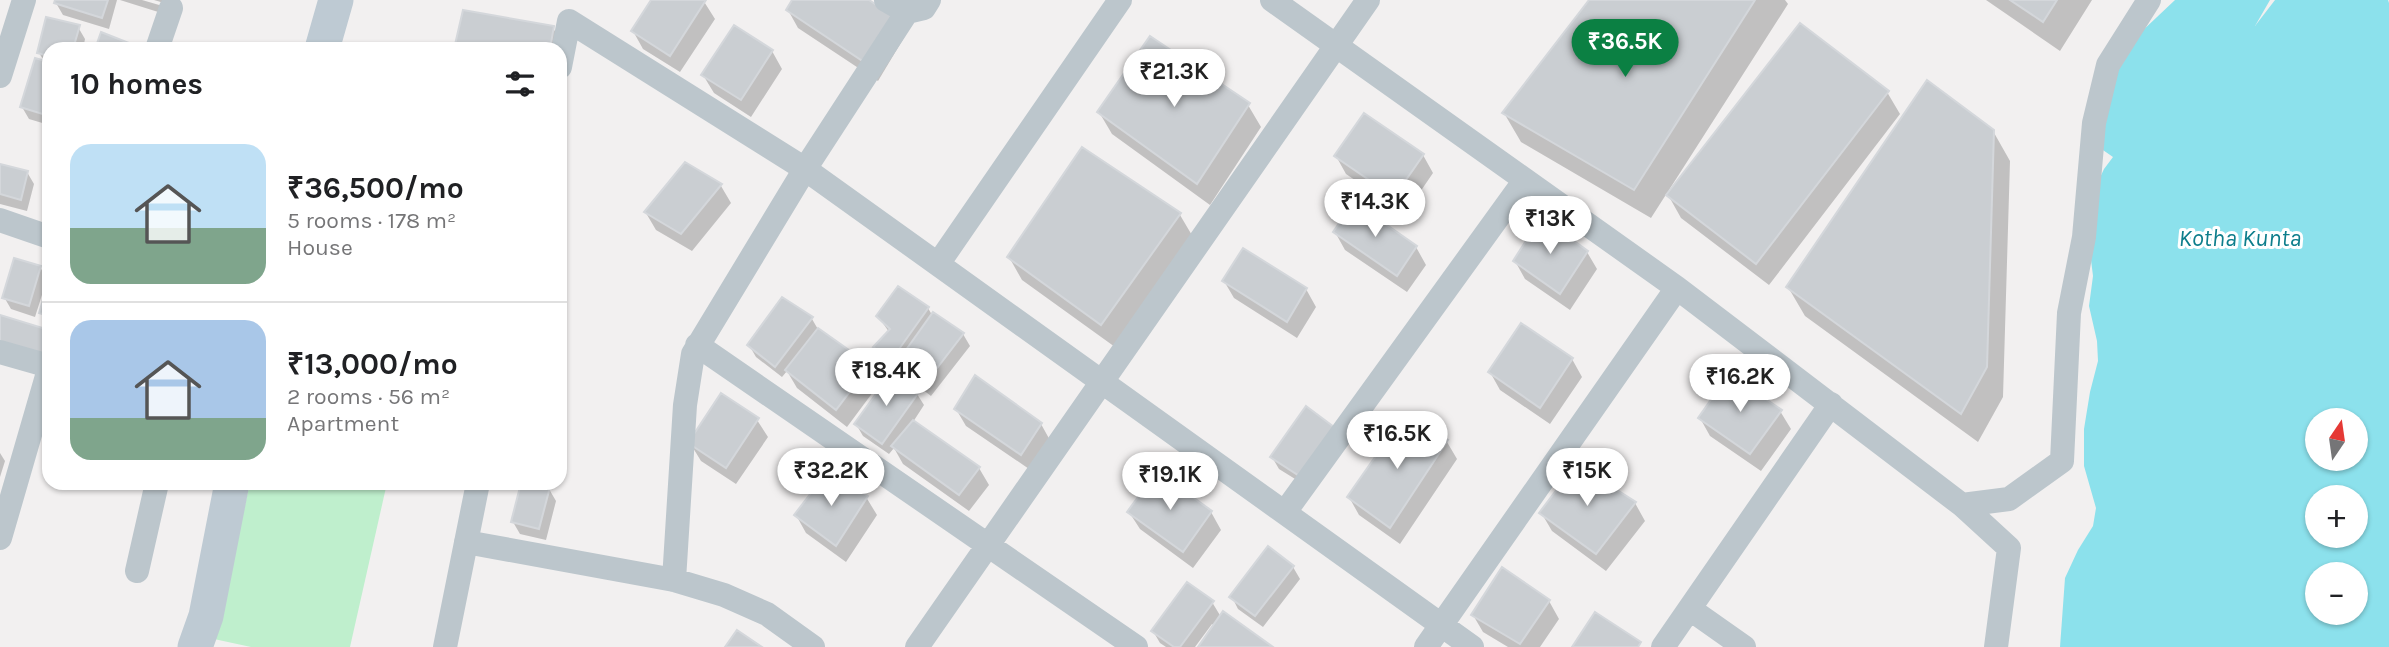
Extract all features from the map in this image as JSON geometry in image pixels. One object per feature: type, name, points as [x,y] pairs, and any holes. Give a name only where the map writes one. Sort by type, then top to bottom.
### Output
[{"type":"street","points":[[324,42],[336,0]]},
{"type":"street","points":[[674,580],[685,405],[693,354],[805,169],[897,6],[923,8],[929,0]]},
{"type":"street","points":[[938,264],[1120,0]]},
{"type":"street","points":[[1272,0],[1677,288],[1962,505],[2009,548],[1996,647]]},
{"type":"street","points":[[917,647],[1368,0]]},
{"type":"street","points":[[1962,505],[2009,499],[2062,461],[2069,313],[2084,237],[2094,123],[2108,65],[2149,0]]},
{"type":"street","points":[[0,76],[15,5]]},
{"type":"street","points":[[159,42],[171,8]]},
{"type":"street","points":[[565,42],[569,21],[805,169],[1472,647]]},
{"type":"street","points":[[1285,512],[1525,180]]},
{"type":"street","points":[[0,220],[42,235]]},
{"type":"street","points":[[1426,647],[1677,288]]},
{"type":"street","points":[[697,345],[1136,647]]},
{"type":"street","points":[[0,352],[42,365]]},
{"type":"street","points":[[0,537],[42,391]]},
{"type":"street","points":[[1662,647],[1831,404]]},
{"type":"street","points":[[136,571],[155,490]]},
{"type":"street","points":[[188,647],[183,614],[209,490]]},
{"type":"street","points":[[195,647],[206,617],[231,490]]},
{"type":"street","points":[[445,647],[477,490]]},
{"type":"street","points":[[466,542],[674,580],[724,594],[766,614],[813,647]]},
{"type":"street","points":[[1690,609],[1744,647]]},
{"type":"green space","points":[[248,490],[385,490],[350,647],[251,647],[214,639]]},
{"type":"water","name":"Kotha Kunta","points":[[2175,0],[2270,0],[2255,26],[2275,0],[2388,0],[2389,647],[2060,647],[2065,578],[2093,526],[2096,508],[2084,466],[2084,429],[2098,361],[2097,341],[2089,306],[2093,276],[2091,260],[2096,186],[2113,157],[2100,148],[2111,77],[2139,34]]},
{"type":"building","points":[[55,0],[108,0],[102,18],[54,3]]},
{"type":"building","points":[[651,0],[706,0],[670,56],[631,31]]},
{"type":"building","points":[[792,0],[869,0],[896,18],[867,64],[786,10]]},
{"type":"building","points":[[1589,0],[1755,0],[1634,190],[1502,113]]},
{"type":"building","points":[[2010,0],[2057,0],[2043,22]]},
{"type":"building","points":[[463,10],[554,26],[551,42],[456,42]]},
{"type":"building","points":[[46,17],[80,25],[75,42],[42,42],[42,54],[37,53]]},
{"type":"building","points":[[1800,23],[1889,91],[1756,264],[1666,195]]},
{"type":"building","points":[[734,25],[773,50],[741,100],[701,75]]},
{"type":"building","points":[[101,32],[126,42],[97,42]]},
{"type":"building","points":[[1150,36],[1250,103],[1197,184],[1097,112]]},
{"type":"building","points":[[35,58],[42,60],[42,114],[20,107]]},
{"type":"building","points":[[1927,80],[1994,130],[1987,367],[1961,414],[1786,287]]},
{"type":"building","points":[[1364,113],[1424,154],[1394,197],[1334,156]]},
{"type":"building","points":[[1082,147],[1181,213],[1101,325],[1007,257]]},
{"type":"building","points":[[685,162],[722,184],[681,234],[644,212]]},
{"type":"building","points":[[0,164],[28,171],[21,200],[0,194]]},
{"type":"building","points":[[1354,202],[1417,246],[1397,276],[1333,232]]},
{"type":"building","points":[[1541,217],[1588,251],[1560,294],[1513,261]]},
{"type":"building","points":[[1243,248],[1307,288],[1287,322],[1222,281]]},
{"type":"building","points":[[14,258],[41,266],[29,306],[2,298]]},
{"type":"building","points":[[898,286],[929,307],[892,359],[873,347],[890,329],[876,316]]},
{"type":"building","points":[[782,297],[813,317],[775,367],[747,345]]},
{"type":"building","points":[[933,312],[964,333],[924,385],[896,364]]},
{"type":"building","points":[[0,315],[42,328],[42,361],[0,348]]},
{"type":"building","points":[[1521,323],[1573,358],[1540,408],[1488,372]]},
{"type":"building","points":[[818,328],[870,365],[836,410],[785,370]]},
{"type":"building","points":[[891,373],[919,392],[882,444],[854,424]]},
{"type":"building","points":[[1729,374],[1782,410],[1750,454],[1698,418]]},
{"type":"building","points":[[975,375],[1042,423],[1021,455],[954,409]]},
{"type":"building","points":[[721,393],[759,418],[726,468],[688,443]]},
{"type":"building","points":[[1306,406],[1334,427],[1301,477],[1270,457]]},
{"type":"building","points":[[1403,417],[1448,440],[1390,528],[1347,497]]},
{"type":"building","points":[[913,420],[980,467],[959,495],[891,446]]},
{"type":"building","points":[[1576,464],[1636,502],[1596,554],[1539,513]]},
{"type":"building","points":[[828,471],[868,496],[836,546],[794,515]]},
{"type":"building","points":[[1157,471],[1212,511],[1183,552],[1127,512]]},
{"type":"building","points":[[519,490],[549,490],[539,529],[511,522]]},
{"type":"building","points":[[1268,546],[1294,566],[1255,616],[1229,597]]},
{"type":"building","points":[[1502,567],[1550,600],[1520,644],[1471,615]]},
{"type":"building","points":[[1187,582],[1214,601],[1180,647],[1174,647],[1151,631]]},
{"type":"building","points":[[1223,611],[1273,647],[1198,647]]},
{"type":"building","points":[[1595,612],[1641,642],[1638,647],[1572,647]]},
{"type":"building","points":[[737,630],[762,647],[725,647]]}]
